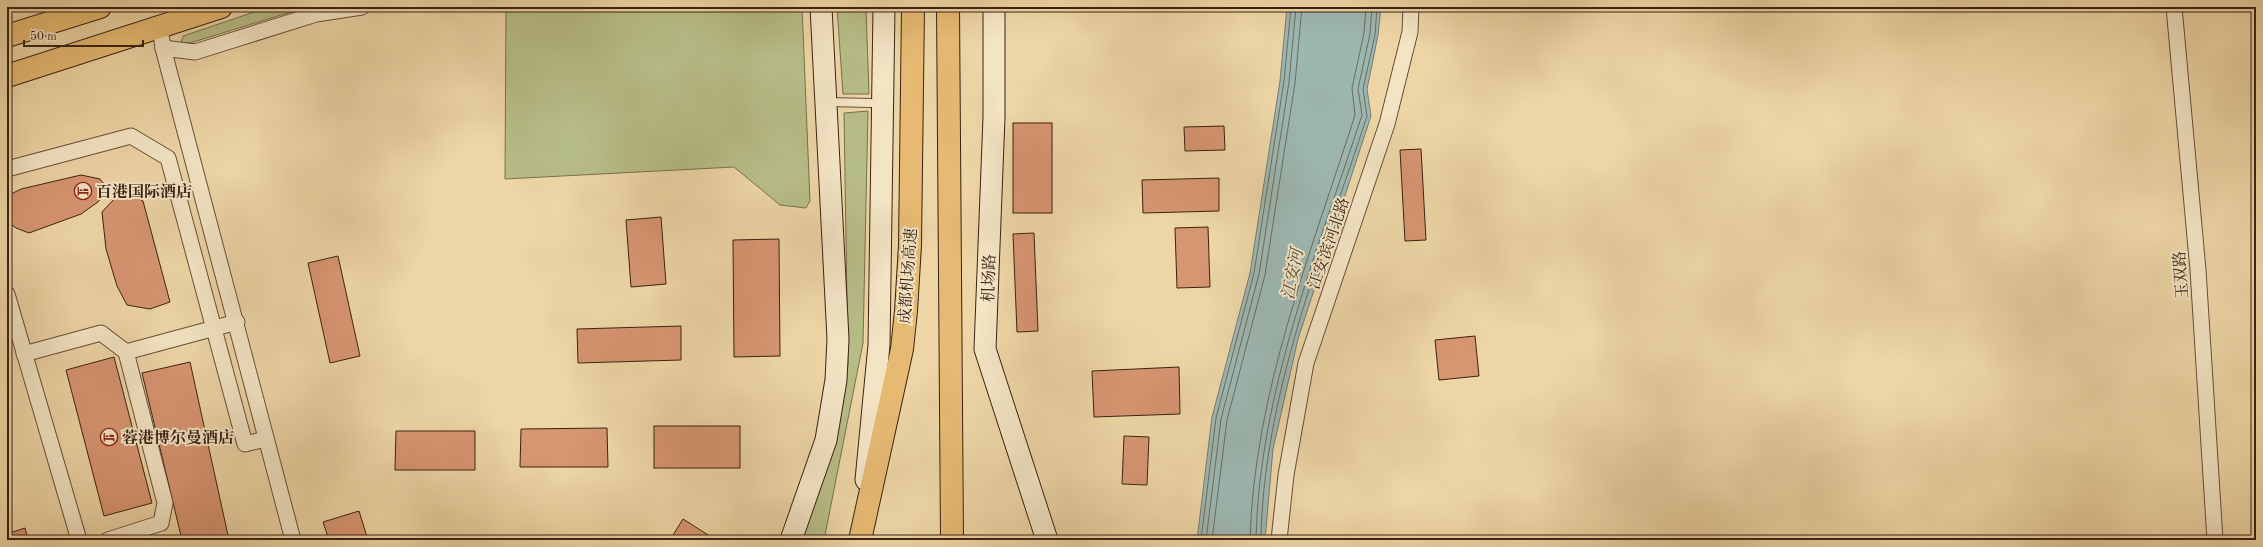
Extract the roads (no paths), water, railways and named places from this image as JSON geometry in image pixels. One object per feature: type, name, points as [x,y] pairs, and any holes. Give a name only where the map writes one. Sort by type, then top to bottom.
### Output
[{"type":"main road","points":[[7,36],[100,7]]},
{"type":"main road","points":[[7,76],[221,7]]},
{"type":"main road","points":[[791,540],[826,440],[836,380],[838,339],[821,7]]},
{"type":"main road","points":[[860,539],[879,345],[884,7]]},
{"type":"main road","name":"成都机场高速","points":[[860,539],[902,349],[906,311],[910,237],[913,7]]},
{"type":"main road","points":[[948,7],[952,540]]},
{"type":"main road","name":"机场路","points":[[994,7],[990,117],[986,349],[1047,540]]},
{"type":"street","points":[[163,48],[195,52],[316,14],[362,7]]},
{"type":"street","name":"江安滨河北路","points":[[1279,540],[1286,475],[1306,363],[1387,124],[1410,32],[1411,7]]},
{"type":"street","name":"玉双路","points":[[2174,7],[2198,270],[2215,540]]},
{"type":"street","points":[[160,27],[163,48],[237,322],[293,540]]},
{"type":"street","points":[[7,169],[131,136],[168,158],[245,444],[266,439]]},
{"type":"street","points":[[7,294],[79,540]]},
{"type":"street","points":[[126,352],[237,322]]},
{"type":"street","points":[[24,354],[101,333],[126,352],[165,503],[161,523],[108,540]]},
{"type":"lane","points":[[827,102],[872,103]]},
{"type":"water","name":"江安河","points":[[1287,7],[1381,7],[1378,35],[1367,89],[1371,116],[1298,339],[1273,449],[1265,540],[1197,540],[1212,417],[1250,273],[1280,81]]},
{"type":"place","name":"百港国际酒店","points":[[83,191]]},
{"type":"place","name":"蓉港博尔曼酒店","points":[[109,437]]}]
